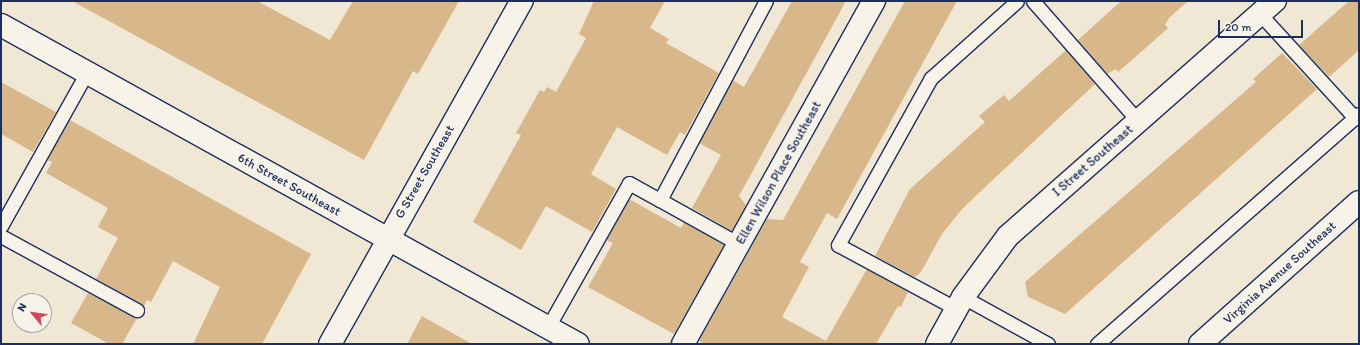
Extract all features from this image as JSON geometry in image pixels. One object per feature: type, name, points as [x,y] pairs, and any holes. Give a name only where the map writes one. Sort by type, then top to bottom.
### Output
[{"type":"street","name":"G Street Southeast","points":[[330,344],[387,239],[522,1]]},
{"type":"street","name":"Ellen Wilson Place Southeast","points":[[683,344],[874,1]]},
{"type":"street","name":"I Street Southeast","points":[[938,344],[960,303],[1008,236],[1267,8]]},
{"type":"street","name":"6th Street Southeast","points":[[1,25],[578,344]]},
{"type":"street","name":"Virginia Avenue Southeast","points":[[1200,344],[1359,202]]},
{"type":"lane","points":[[660,200],[766,1]]},
{"type":"lane","points":[[1017,1],[931,78],[838,245],[1048,344]]},
{"type":"lane","points":[[1033,1],[1138,121]]},
{"type":"lane","points":[[1097,344],[1357,116],[1267,8]]},
{"type":"lane","points":[[1,226],[87,72]]},
{"type":"lane","points":[[548,327],[629,183],[739,244]]},
{"type":"lane","points":[[1,236],[137,310]]},
{"type":"building","points":[[72,1],[257,1],[330,40],[353,1],[459,1],[418,74],[413,71],[364,160]]},
{"type":"building","points":[[594,1],[665,1],[650,28],[669,39],[666,43],[719,73],[685,135],[680,132],[667,155],[617,127],[591,174],[616,189],[592,232],[546,206],[521,250],[473,222],[521,135],[516,133],[540,90],[544,92],[547,87],[556,92],[586,38],[579,34]]},
{"type":"building","points":[[792,1],[846,1],[739,196],[746,205],[732,231],[692,208],[721,155],[699,143],[733,80],[744,87]]},
{"type":"building","points":[[905,1],[957,1],[837,219],[827,213],[800,262],[809,267],[782,317],[826,341],[867,269],[908,292],[901,307],[898,306],[876,344],[705,344],[699,341],[767,219],[783,220]]},
{"type":"building","points":[[1121,1],[1188,1],[1169,18],[1165,25],[1168,28],[1118,72],[1116,69],[1107,74],[1078,40]]},
{"type":"building","points":[[1349,1],[1359,1],[1359,50],[1329,77],[1299,45]]},
{"type":"building","points":[[1066,50],[1095,84],[963,208],[942,234],[921,272],[915,277],[875,256],[910,189],[985,122],[979,116],[1004,95],[1009,101]]},
{"type":"building","points":[[1282,53],[1317,89],[1065,314],[1028,297],[1025,282],[1256,82],[1253,79]]},
{"type":"building","points":[[1,82],[56,112],[33,152],[1,134]]},
{"type":"building","points":[[70,120],[311,254],[262,344],[193,344],[220,287],[173,261],[151,302],[147,300],[144,306],[96,279],[118,238],[98,227],[108,208],[46,173],[52,162],[47,160]]},
{"type":"building","points":[[629,199],[681,228],[684,222],[724,245],[674,334],[588,287],[613,243],[606,240]]},
{"type":"building","points":[[88,293],[137,318],[122,344],[109,344],[71,323]]},
{"type":"building","points":[[422,316],[472,344],[407,344]]}]
